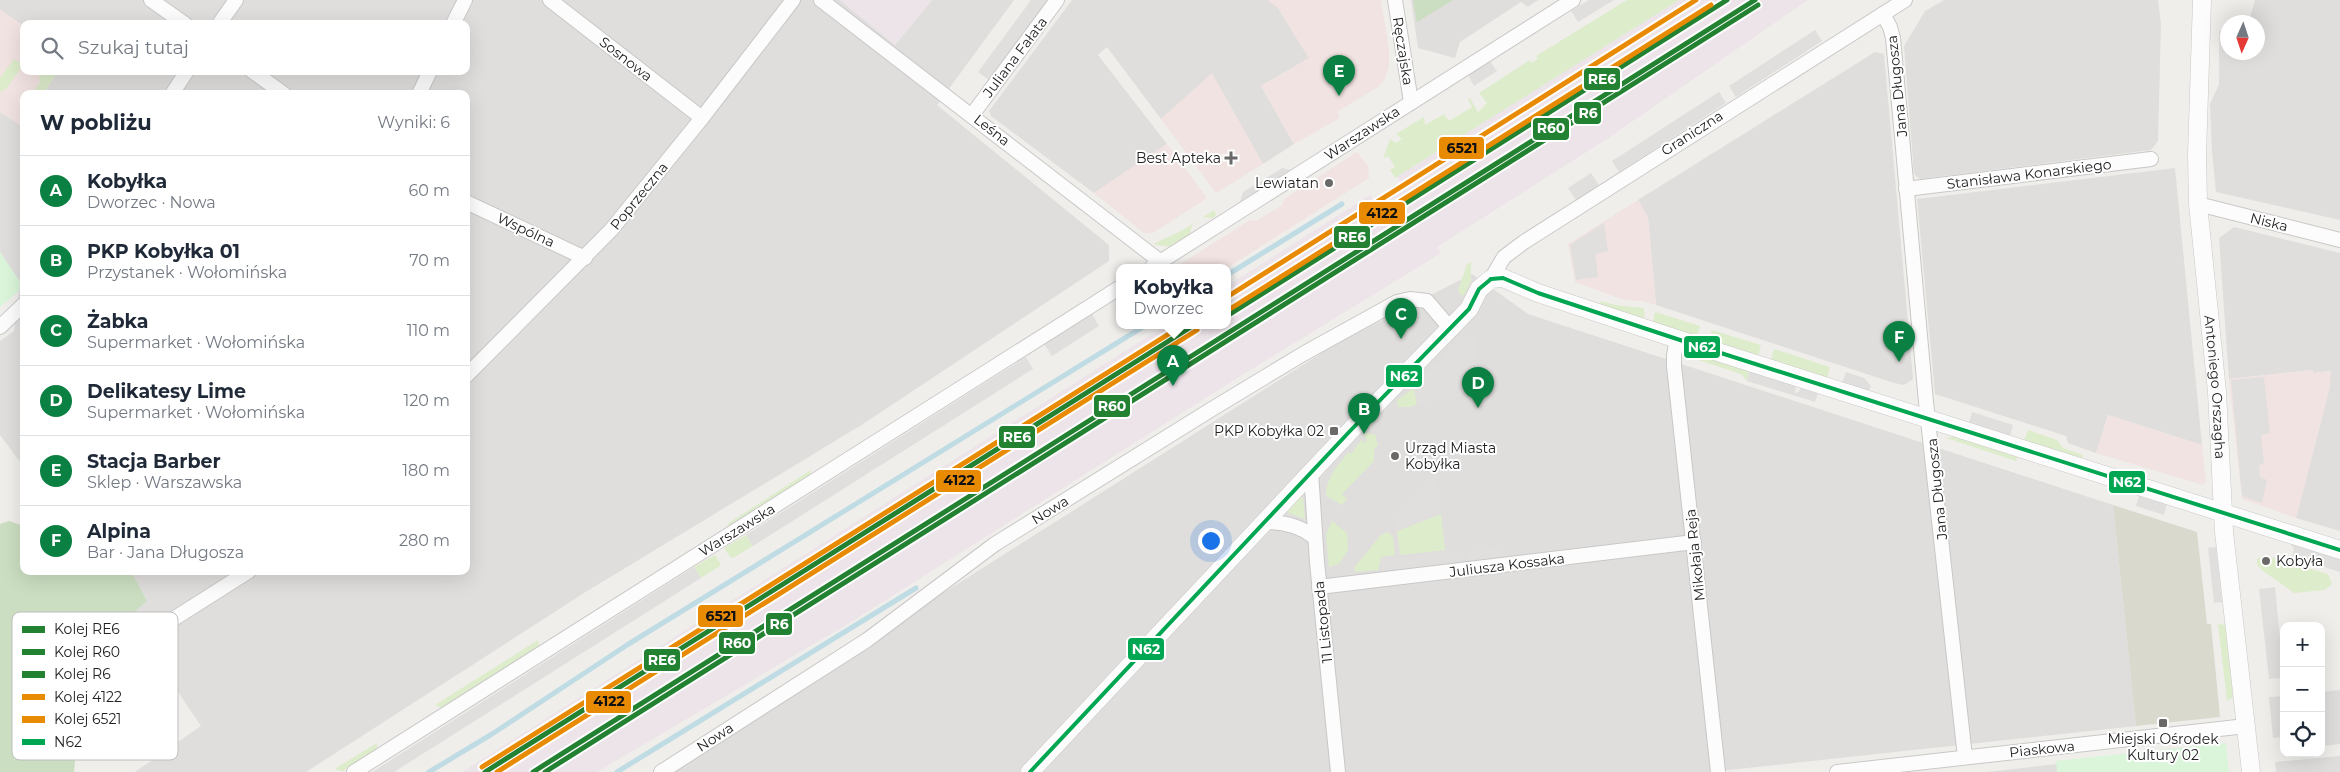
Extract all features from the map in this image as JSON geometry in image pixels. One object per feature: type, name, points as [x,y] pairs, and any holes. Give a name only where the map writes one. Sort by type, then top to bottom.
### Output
[{"type":"street","points":[[151,0],[178,20]]},
{"type":"street","points":[[222,20],[236,0]]},
{"type":"street","points":[[455,20],[465,0]]},
{"type":"street","name":"Sosnowa","points":[[550,0],[702,118]]},
{"type":"street","name":"Poprzeczna","points":[[470,372],[611,230],[702,118],[793,0]]},
{"type":"street","name":"Leśna","points":[[821,0],[972,115],[1156,264]]},
{"type":"street","name":"Juliana Fałata","points":[[972,115],[1057,0]]},
{"type":"street","name":"Ręczajska","points":[[1395,0],[1411,102]]},
{"type":"street","name":"Warszawska","points":[[1156,264],[1573,0]]},
{"type":"street","name":"Graniczna","points":[[1491,279],[1504,257],[1524,242],[1905,0]]},
{"type":"street","name":"Antoniego Orszagha","points":[[2202,0],[2197,154],[2198,204],[2217,392],[2223,513],[2251,772]]},
{"type":"street","name":"Jana Długosza","points":[[1883,14],[1893,38],[1928,419],[1966,758]]},
{"type":"street","points":[[175,90],[184,75]]},
{"type":"street","points":[[258,75],[278,90]]},
{"type":"street","points":[[421,90],[428,75]]},
{"type":"street","name":"Stanisława Konarskiego","points":[[1906,189],[2152,159]]},
{"type":"street","name":"Wspólna","points":[[470,204],[585,258]]},
{"type":"street","name":"Niska","points":[[2198,204],[2340,240]]},
{"type":"street","points":[[1030,772],[1311,472],[1468,310],[1479,289],[1491,279],[1503,278],[1510,280],[1538,294],[2340,550]]},
{"type":"street","name":"Warszawska","points":[[354,772],[1116,290]]},
{"type":"street","name":"Nowa","points":[[660,772],[866,640],[995,544],[1212,409],[1397,302],[1410,299],[1427,301],[1450,328]]},
{"type":"street","points":[[0,327],[20,308]]},
{"type":"street","name":"Mikołaja Reja","points":[[1677,339],[1674,366],[1718,772]]},
{"type":"street","name":"11 Listopada","points":[[1311,472],[1314,537],[1338,772]]},
{"type":"street","points":[[1264,522],[1278,522],[1304,530],[1314,537]]},
{"type":"street","name":"Juliusza Kossaka","points":[[1320,587],[1694,542]]},
{"type":"street","points":[[178,616],[243,575]]},
{"type":"street","name":"Piaskowa","points":[[1837,772],[2246,726]]},
{"type":"shaded area","points":[[0,0],[840,0],[895,45],[932,0],[1014,0],[937,105],[1109,245],[1109,261],[863,424],[584,593],[306,772],[135,772],[152,760],[178,760],[178,742],[201,726],[178,692],[178,612],[135,612],[147,601],[133,575],[470,575],[470,90],[46,90],[55,75],[470,75],[470,20],[20,20],[20,23],[0,10]]},
{"type":"shaded area","points":[[840,0],[932,0],[895,45]]},
{"type":"shaded area","points":[[1031,0],[1050,0],[990,81],[978,72]]},
{"type":"shaded area","points":[[1072,0],[1268,0],[1278,8],[1309,58],[1261,86],[1294,144],[1263,164],[1212,74],[1161,119],[1107,47],[1098,55],[1167,144],[1094,193],[991,116],[989,111]]},
{"type":"shaded area","points":[[1268,0],[1381,0],[1389,49],[1389,67],[1385,79],[1378,87],[1337,112],[1340,118],[1294,144],[1261,86],[1309,58],[1278,8]]},
{"type":"shaded area","points":[[1411,0],[1538,0],[1528,7],[1521,2],[1460,42],[1455,58],[1418,48]]},
{"type":"shaded area","points":[[1589,0],[1614,0],[1578,22],[1571,11]]},
{"type":"shaded area","points":[[1679,0],[1808,0],[1607,139],[1437,247],[1441,254],[1231,382],[851,622],[597,772],[462,772],[1160,329],[1231,329],[1231,283],[1370,195],[1375,203],[1402,185],[1397,176]]},
{"type":"shaded area","points":[[1944,0],[2158,0],[2161,24],[2158,141],[2151,150],[1920,179],[1914,174],[1904,46],[1925,11]]},
{"type":"shaded area","points":[[2255,0],[2340,0],[2340,220],[2216,192],[2210,104],[2219,84],[2219,31],[2220,60],[2265,60],[2265,15],[2251,15]]},
{"type":"shaded area","points":[[0,10],[20,23],[20,75],[55,75],[46,90],[20,90],[20,125],[0,112]]},
{"type":"shaded area","points":[[1815,30],[1822,41],[1736,97],[1729,86]]},
{"type":"shaded area","points":[[1875,52],[1884,54],[1913,379],[1904,385],[1894,383],[1656,305],[1648,218],[1638,200]]},
{"type":"shaded area","points":[[1490,61],[1497,71],[1474,86],[1468,75]]},
{"type":"shaded area","points":[[1212,73],[1263,164],[1216,193],[1161,119]]},
{"type":"shaded area","points":[[1719,92],[1726,103],[1619,172],[1612,161]]},
{"type":"shaded area","points":[[0,112],[20,124],[20,282],[0,252]]},
{"type":"shaded area","points":[[1167,144],[1207,198],[1153,233],[1144,233],[1094,193]]},
{"type":"shaded area","points":[[1357,152],[1368,166],[1369,178],[1231,265],[1181,264],[1250,220],[1256,221],[1282,205],[1284,199]]},
{"type":"shaded area","points":[[1282,168],[1291,170],[1240,202],[1243,192]]},
{"type":"shaded area","points":[[2175,168],[2202,445],[2108,415],[2096,453],[2068,443],[2066,436],[1935,394],[1917,199]]},
{"type":"shaded area","points":[[1591,173],[1599,185],[1576,200],[1568,188]]},
{"type":"shaded area","points":[[1638,200],[1648,217],[1656,305],[1642,301],[1624,300],[1575,282],[1568,244]]},
{"type":"shaded area","points":[[1604,223],[1608,251],[1595,254],[1598,277],[1576,280],[1570,245]]},
{"type":"shaded area","points":[[2234,227],[2340,253],[2340,531],[2296,518],[2329,390],[2331,371],[2313,373],[2312,370],[2229,379],[2219,238]]},
{"type":"shaded area","points":[[1472,274],[1528,314],[2113,505],[2136,726],[1710,772],[668,772],[918,609],[1339,342]]},
{"type":"shaded area","points":[[20,282],[20,462],[0,435],[0,341],[14,331]]},
{"type":"shaded area","points":[[1092,314],[1099,326],[1052,356],[1044,344]]},
{"type":"shaded area","points":[[1474,333],[1478,370],[1457,373],[1460,397],[1417,402],[1413,384],[1455,344]]},
{"type":"shaded area","points":[[1026,357],[1033,369],[753,546],[746,535]]},
{"type":"shaded area","points":[[1750,370],[1796,385],[1795,393],[1799,392],[1801,387],[1818,393],[1815,402],[1747,381]]},
{"type":"shaded area","points":[[2313,370],[2313,373],[2331,371],[2329,390],[2296,518],[2242,499],[2229,379]]},
{"type":"shaded area","points":[[1846,372],[1864,378],[1871,386],[1869,391],[1842,383]]},
{"type":"shaded area","points":[[2264,377],[2270,433],[2261,435],[2264,464],[2259,465],[2260,477],[2267,480],[2262,503],[2242,496],[2231,380]]},
{"type":"shaded area","points":[[1972,412],[2013,425],[2010,436],[1969,423]]},
{"type":"shaded area","points":[[2108,415],[2202,445],[2206,481],[2203,485],[2096,453]]},
{"type":"shaded area","points":[[1437,476],[1441,514],[1397,531],[1395,517]]},
{"type":"shaded area","points":[[2139,495],[2167,503],[2164,515],[2136,506]]},
{"type":"shaded area","points":[[2113,505],[2197,532],[2207,624],[2211,624],[2220,717],[2136,726]]},
{"type":"shaded area","points":[[2290,543],[2340,559],[2340,572],[2292,557],[2294,549]]},
{"type":"shaded area","points":[[2216,547],[2222,602],[2214,603],[2208,548]]},
{"type":"shaded area","points":[[1502,548],[1503,557],[1469,561],[1468,551]]},
{"type":"shaded area","points":[[1457,552],[1458,562],[1380,572],[1382,559]]},
{"type":"shaded area","points":[[694,567],[701,578],[394,772],[372,772]]},
{"type":"shaded area","points":[[2275,587],[2280,638],[2280,678],[2269,679],[2259,589]]},
{"type":"shaded area","points":[[2340,690],[2340,744],[2325,746],[2325,692]]},
{"type":"shaded area","points":[[2280,696],[2280,737],[2273,738],[2269,697]]},
{"type":"shaded area","points":[[2340,756],[2340,772],[2276,772],[2275,762]]},
{"type":"shaded area","points":[[2057,764],[2057,772],[1987,772]]},
{"type":"green space","points":[[1413,0],[1453,0],[1417,22]]},
{"type":"green space","points":[[1627,0],[1679,0],[1395,178],[1390,170],[1395,167],[1388,156],[1383,159],[1390,139],[1396,143],[1402,139],[1396,134],[1424,117],[1425,125],[1444,114],[1449,121],[1472,107],[1468,99],[1470,98],[1478,112],[1487,103],[1479,93],[1530,60],[1532,63],[1538,59],[1536,56]]},
{"type":"green space","points":[[14,59],[20,63],[20,69],[6,89],[0,92],[0,78]]},
{"type":"green space","points":[[39,75],[55,75],[46,90],[34,90],[40,82]]},
{"type":"green space","points":[[1214,210],[1216,214],[1214,218],[1203,217]]},
{"type":"green space","points":[[1202,218],[1192,225],[1190,234],[1169,247],[1153,244],[1183,230]]},
{"type":"green space","points":[[0,252],[20,282],[19,291],[0,307]]},
{"type":"green space","points":[[1471,262],[1471,282],[1464,295],[1461,295],[1458,290],[1467,264]]},
{"type":"green space","points":[[1601,301],[1616,305],[1644,308],[1645,316],[1642,319],[1600,305]]},
{"type":"green space","points":[[1655,312],[1700,326],[1697,337],[1653,322]]},
{"type":"green space","points":[[1712,330],[1761,345],[1758,356],[1709,340]]},
{"type":"green space","points":[[1774,349],[1830,367],[1827,378],[1771,360]]},
{"type":"green space","points":[[1698,354],[1750,370],[1747,381],[1741,374],[1689,357]]},
{"type":"green space","points":[[1413,384],[1417,404],[1410,407],[1398,407],[1397,400],[1411,390],[1409,388]]},
{"type":"green space","points":[[2028,430],[2057,440],[2063,448],[2083,455],[2081,460],[2024,441]]},
{"type":"green space","points":[[1368,432],[1375,434],[1378,445],[1374,450],[1374,461],[1342,494],[1347,499],[1342,505],[1326,496],[1328,483],[1337,466],[1349,452],[1351,454],[1361,440],[1364,443],[1367,440],[1364,436]]},
{"type":"green space","points":[[1958,436],[2018,455],[2016,461],[1946,438]]},
{"type":"green space","points":[[811,470],[810,475],[730,525],[727,524]]},
{"type":"green space","points":[[1300,497],[1303,498],[1305,519],[1286,512]]},
{"type":"green space","points":[[1441,514],[1445,550],[1400,555],[1397,531]]},
{"type":"green space","points":[[9,521],[20,525],[20,575],[133,575],[147,601],[135,612],[12,612],[12,760],[75,760],[74,772],[0,772],[0,524]]},
{"type":"green space","points":[[1332,521],[1347,533],[1348,550],[1339,564],[1329,567],[1326,535]]},
{"type":"green space","points":[[1387,532],[1393,536],[1395,555],[1381,557],[1378,570],[1355,572],[1354,568],[1380,536]]},
{"type":"green space","points":[[746,535],[753,546],[733,558],[730,557],[724,548]]},
{"type":"green space","points":[[715,555],[720,566],[701,578],[694,567]]},
{"type":"green space","points":[[2264,555],[2328,574],[2332,584],[2325,590],[2294,593],[2257,565],[2257,559]]},
{"type":"green space","points":[[2218,624],[2225,625],[2233,697],[2227,701]]},
{"type":"green space","points":[[538,640],[539,646],[442,708],[435,705]]},
{"type":"green space","points":[[377,743],[377,749],[343,771],[337,770],[336,768]]},
{"type":"green space","points":[[2226,744],[2229,772],[2057,772],[2056,761]]},
{"type":"waterway","points":[[1231,273],[1342,204]]},
{"type":"waterway","points":[[429,772],[492,734],[627,645],[1140,329]]},
{"type":"waterway","points":[[617,772],[916,588]]},
{"type":"rail line","name":"6521","points":[[1231,294],[1696,0]]},
{"type":"rail line","name":"RE6","points":[[1231,313],[1727,0]]},
{"type":"rail line","name":"R60","points":[[533,772],[1755,0]]},
{"type":"rail line","name":"4122","points":[[1231,308],[1711,5]]},
{"type":"rail line","name":"R6","points":[[545,772],[1758,5]]},
{"type":"rail line","name":"6521","points":[[482,767],[1177,329]]},
{"type":"rail line","name":"RE6","points":[[485,772],[1188,329]]},
{"type":"rail line","name":"4122","points":[[497,772],[1197,330]]},
{"type":"transit line","name":"N62","points":[[1491,279],[1503,278],[1538,293],[1677,339],[2340,550]]},
{"type":"transit line","name":"N62","points":[[1030,772],[1350,431],[1469,309],[1479,289],[1491,279]]},
{"type":"place","name":"Stacja Barber","points":[[1339,96]]},
{"type":"place","name":"Best Apteka","points":[[1231,158]]},
{"type":"place","name":"Lewiatan","points":[[1329,183]]},
{"type":"place","name":"Żabka","points":[[1401,339]]},
{"type":"place","name":"Alpina","points":[[1899,362]]},
{"type":"place","name":"Kobyłka","points":[[1173,386]]},
{"type":"place","name":"Delikatesy Lime","points":[[1478,408]]},
{"type":"place","name":"PKP Kobyłka 02","points":[[1334,431]]},
{"type":"place","name":"PKP Kobyłka 01","points":[[1364,434]]},
{"type":"place","name":"Urząd Miasta Kobyłka","points":[[1395,456]]},
{"type":"place","name":"Kobyła","points":[[2266,561]]},
{"type":"place","name":"Miejski Ośrodek Kultury 02","points":[[2163,723]]}]
